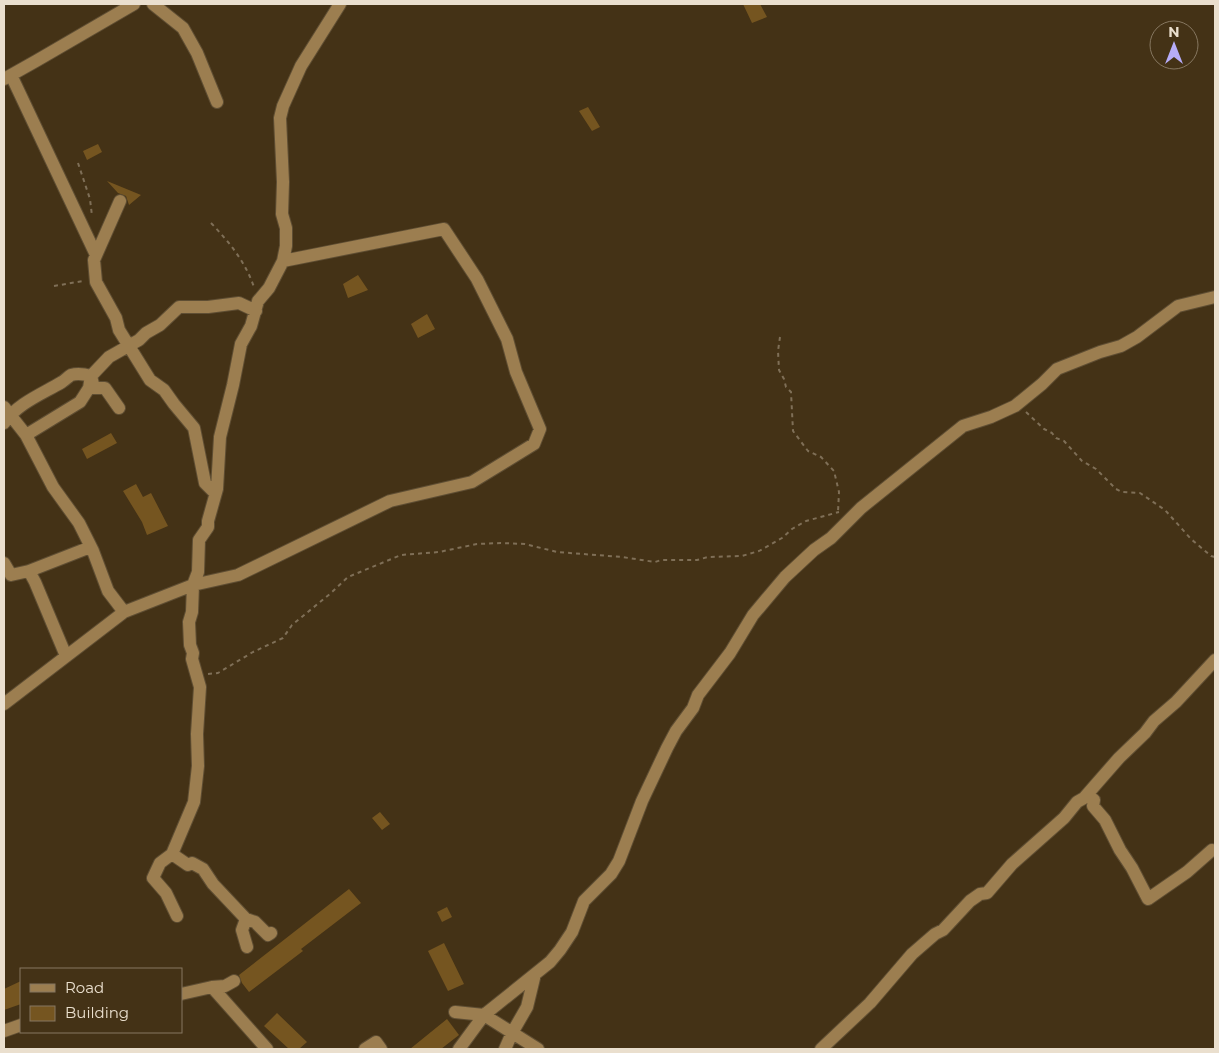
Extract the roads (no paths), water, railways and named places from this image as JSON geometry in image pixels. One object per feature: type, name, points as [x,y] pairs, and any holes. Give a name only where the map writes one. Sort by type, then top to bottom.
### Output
[{"type":"street","points":[[96,255],[7,77],[134,4]]},
{"type":"street","points":[[153,4],[183,28],[197,53],[216,102]]},
{"type":"street","points":[[177,916],[166,892],[153,878],[160,863],[172,854],[194,802],[198,766],[197,734],[200,687],[193,664],[189,622],[192,612],[193,585],[198,572],[199,540],[208,527],[215,493],[220,438],[241,344],[251,326],[257,306],[283,261],[286,246],[286,228],[282,214],[283,182],[280,118],[283,106],[301,66],[340,4]]},
{"type":"street","points":[[120,201],[94,260],[96,282],[116,318],[123,350],[150,380],[164,390],[194,428],[205,484],[215,493]]},
{"type":"street","points":[[4,704],[124,612],[193,585],[238,576],[390,501],[472,482],[534,444],[540,429],[516,372],[507,339],[478,279],[444,229],[283,261]]},
{"type":"street","points":[[461,1048],[484,1015],[550,962],[560,950],[572,932],[584,901],[610,874],[619,861],[642,800],[676,731],[693,708],[698,695],[730,653],[753,615],[785,577],[814,550],[831,538],[861,508],[963,426],[1016,406],[1062,366],[1120,346],[1137,337],[1178,306],[1215,297]]},
{"type":"street","points":[[26,435],[80,402],[89,388],[91,376],[109,358],[160,325],[179,308],[238,303],[257,306]]},
{"type":"street","points":[[91,376],[80,373],[69,376],[64,381],[24,404],[8,418],[26,435],[53,487],[79,523],[93,551],[108,592],[124,612]]},
{"type":"street","points":[[91,376],[94,388],[105,388],[119,408]]},
{"type":"street","points":[[4,563],[11,575],[29,571],[88,548],[93,551]]},
{"type":"street","points":[[29,571],[36,582],[66,656]]},
{"type":"street","points":[[821,1049],[870,1003],[912,954],[943,930],[970,901],[980,894],[987,892],[1012,864],[1086,795],[1119,758],[1145,733],[1154,720],[1165,713],[1195,684],[1215,660]]},
{"type":"street","points":[[1086,795],[1094,800],[1093,806],[1104,820],[1148,898],[1187,872],[1212,850]]},
{"type":"street","points":[[172,854],[188,865],[192,863],[203,869],[213,884],[246,919],[255,922],[268,935],[271,933]]},
{"type":"street","points":[[246,919],[242,930],[247,947]]},
{"type":"street","points":[[505,1049],[512,1032],[527,1007],[535,974]]},
{"type":"street","points":[[182,994],[212,987],[233,986]]},
{"type":"street","points":[[212,987],[267,1049]]},
{"type":"street","points":[[455,1012],[484,1015],[538,1049]]},
{"type":"street","points":[[4,1031],[20,1025]]},
{"type":"street","points":[[365,1049],[376,1042],[381,1049]]}]
